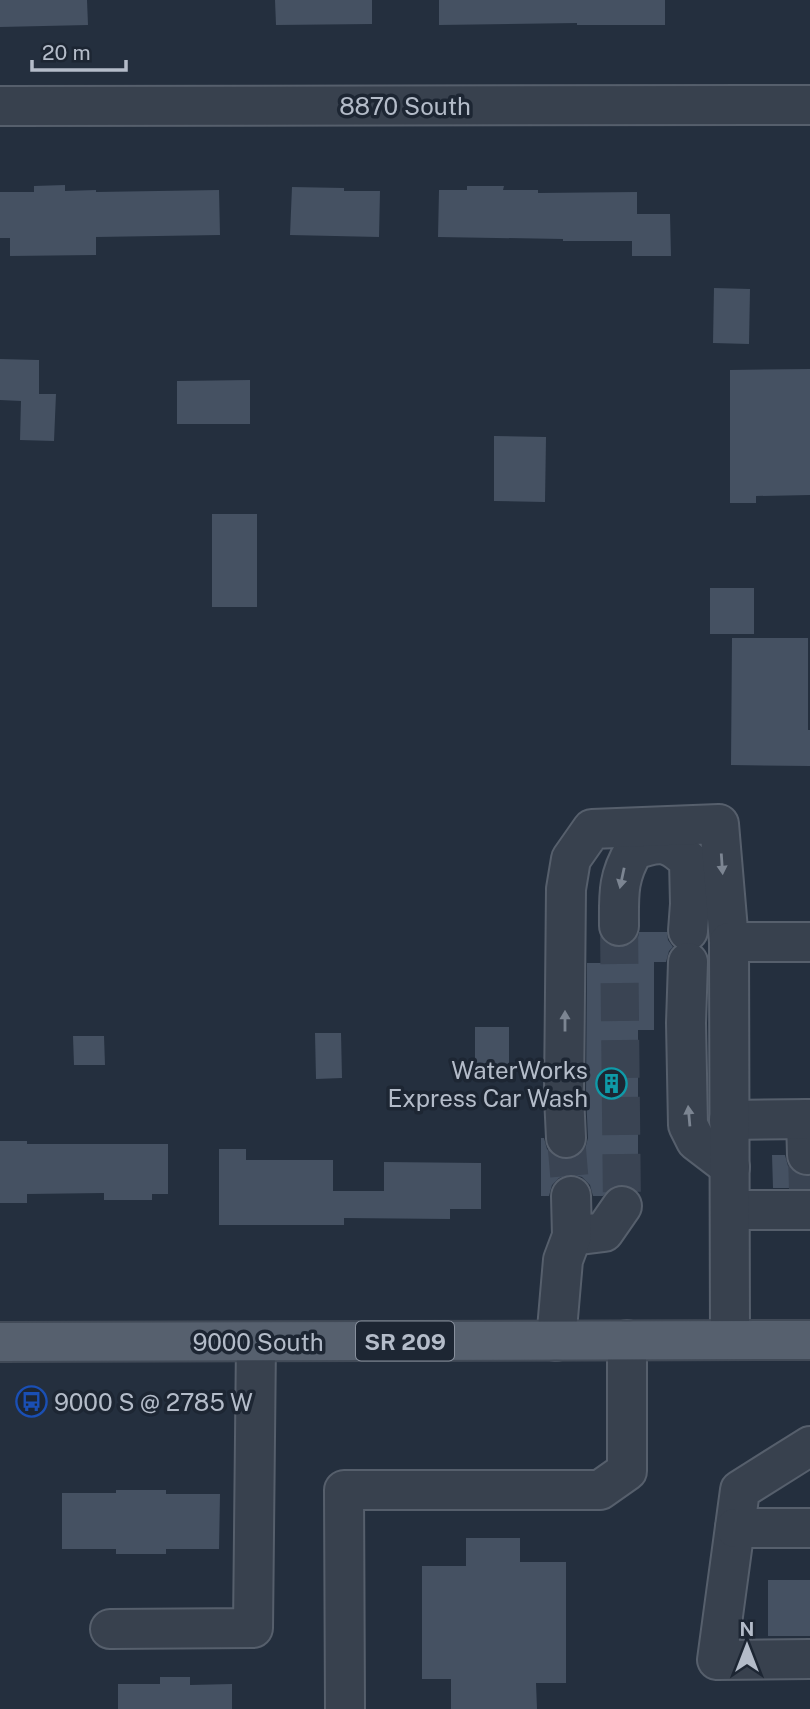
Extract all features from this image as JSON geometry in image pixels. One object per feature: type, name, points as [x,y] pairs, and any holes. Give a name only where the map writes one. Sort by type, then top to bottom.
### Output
[{"type":"main road","name":"9000 South","points":[[0,1342],[810,1340]]},
{"type":"street","name":"8870 South","points":[[0,106],[810,105]]},
{"type":"street","points":[[566,1138],[566,889],[571,859],[592,829],[719,824],[693,941],[686,1023],[688,1125],[696,1140],[730,1167]]},
{"type":"street","points":[[619,926],[619,892],[624,866],[634,850],[652,844],[673,846],[689,861],[693,941],[729,1120],[730,1340]]},
{"type":"street","points":[[693,941],[810,942]]},
{"type":"street","points":[[729,1120],[808,1167]]},
{"type":"street","points":[[730,1210],[808,1167]]},
{"type":"street","points":[[556,1341],[563,1260],[572,1236],[571,1196]]},
{"type":"street","points":[[572,1236],[604,1232],[622,1206]]},
{"type":"street","points":[[345,1709],[344,1490],[600,1490],[627,1471],[627,1340]]},
{"type":"street","points":[[110,1629],[253,1628],[256,1342]]},
{"type":"street","points":[[810,1446],[740,1490],[717,1660],[810,1659]]},
{"type":"street","points":[[735,1528],[810,1528]]},
{"type":"building","points":[[0,0],[87,0],[88,25],[0,27]]},
{"type":"building","points":[[275,0],[372,0],[372,24],[276,25]]},
{"type":"building","points":[[439,0],[665,0],[665,25],[439,25]]},
{"type":"building","points":[[65,185],[65,191],[219,190],[220,235],[96,237],[96,255],[10,256],[10,238],[0,238],[0,192],[34,192],[34,186]]},
{"type":"building","points":[[467,186],[504,186],[503,190],[538,190],[538,193],[637,192],[637,214],[670,214],[671,256],[632,256],[632,241],[438,237],[439,190],[467,190]]},
{"type":"building","points":[[292,187],[380,191],[379,237],[290,235]]},
{"type":"building","points":[[714,288],[750,289],[749,344],[713,343]]},
{"type":"building","points":[[0,359],[39,360],[39,394],[56,394],[54,441],[20,440],[21,401],[0,400]]},
{"type":"building","points":[[810,369],[810,495],[756,496],[756,503],[730,503],[730,370]]},
{"type":"building","points":[[250,380],[250,424],[177,424],[177,381]]},
{"type":"building","points":[[494,436],[546,437],[545,502],[494,501]]},
{"type":"building","points":[[212,514],[257,514],[257,607],[212,607]]},
{"type":"building","points":[[710,588],[754,588],[754,634],[710,634]]},
{"type":"building","points":[[732,638],[808,638],[810,766],[731,765]]},
{"type":"building","name":"WaterWorks Express Car Wash","points":[[639,932],[667,932],[673,947],[666,962],[654,962],[654,1030],[638,1030],[638,1192],[623,1184],[612,1187],[603,1196],[593,1196],[590,1185],[582,1177],[570,1174],[559,1178],[552,1185],[549,1196],[541,1196],[541,1138],[544,1138],[547,1149],[555,1157],[566,1160],[578,1156],[585,1149],[588,1138],[587,963],[602,963],[602,939],[609,945],[620,948],[631,944]]},
{"type":"building","points":[[475,1027],[509,1027],[509,1067],[475,1067]]},
{"type":"building","points":[[315,1033],[341,1033],[342,1078],[316,1079]]},
{"type":"building","points":[[73,1036],[104,1036],[105,1065],[74,1065]]},
{"type":"building","points":[[0,1141],[27,1141],[27,1144],[168,1144],[168,1194],[152,1194],[152,1200],[104,1200],[104,1193],[27,1194],[27,1203],[0,1203]]},
{"type":"building","points":[[219,1149],[246,1149],[246,1160],[333,1160],[333,1191],[384,1191],[384,1162],[481,1163],[481,1209],[450,1209],[450,1219],[344,1218],[344,1225],[219,1225]]},
{"type":"building","points":[[772,1155],[785,1155],[788,1166],[796,1174],[810,1176],[810,1188],[773,1188]]},
{"type":"building","points":[[116,1490],[220,1494],[219,1549],[166,1549],[166,1554],[116,1554],[116,1549],[62,1549],[62,1493],[116,1493]]},
{"type":"building","points":[[466,1538],[520,1538],[520,1562],[566,1562],[566,1683],[536,1683],[537,1709],[451,1709],[451,1679],[422,1679],[422,1566],[466,1566]]},
{"type":"building","points":[[768,1580],[810,1580],[810,1636],[768,1636]]},
{"type":"building","points":[[160,1677],[190,1677],[190,1685],[232,1684],[232,1709],[118,1709],[118,1684],[160,1684]]},
{"type":"tunnel","points":[[619,926],[622,1206]]},
{"type":"tunnel","points":[[566,1138],[571,1196]]},
{"type":"tunnel","points":[[807,1155],[808,1190]]},
{"type":"place","name":"WaterWorks Express Car Wash","points":[[611,1084]]},
{"type":"place","name":"9000 S @ 2785 W","points":[[31,1402]]}]
